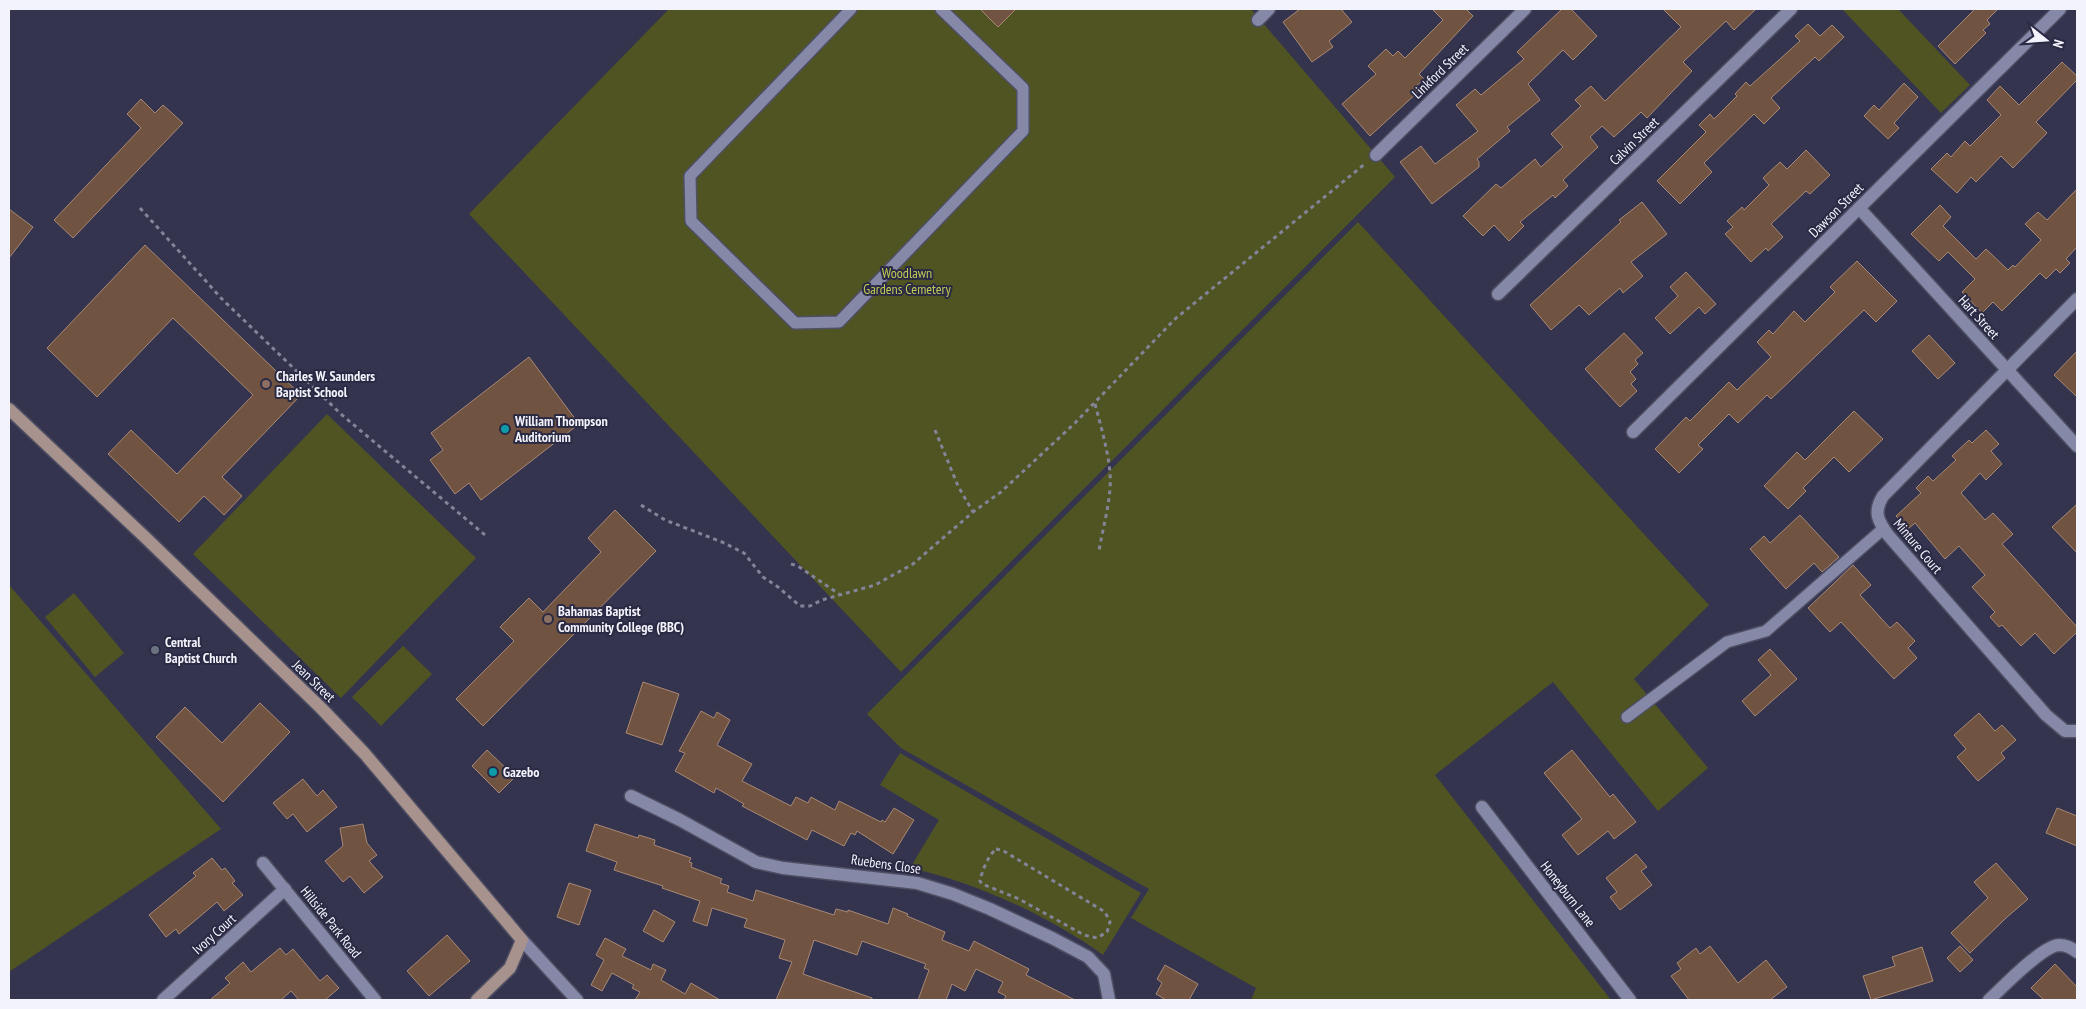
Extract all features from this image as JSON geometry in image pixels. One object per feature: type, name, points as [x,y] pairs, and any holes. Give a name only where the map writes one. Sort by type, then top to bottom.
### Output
[{"type":"street","points":[[1258,20],[1269,9]]},
{"type":"street","name":"Linkford Street","points":[[1376,155],[1525,9]]},
{"type":"street","name":"Calvin Street","points":[[1498,294],[1792,9]]},
{"type":"street","name":"Dawson Street","points":[[1633,432],[2060,9]]},
{"type":"street","name":"Hart Street","points":[[1858,208],[2077,446]]},
{"type":"street","name":"Minture Court","points":[[2077,299],[1883,496],[1877,505],[1876,513],[1878,522],[1883,528],[2046,715],[2065,731],[2077,731]]},
{"type":"street","name":"Jean Street","points":[[9,409],[148,540],[321,708],[365,754],[522,940]]},
{"type":"street","name":"Ruebens Close","points":[[631,796],[680,820],[756,862],[783,868],[887,878],[917,883],[953,894],[990,909],[1088,957],[1104,974],[1109,1000]]},
{"type":"street","name":"Honeyburn Lane","points":[[1482,807],[1630,1000]]},
{"type":"street","name":"Hillside Park Road","points":[[263,863],[375,1000]]},
{"type":"street","name":"Ivory Court","points":[[162,1000],[285,890]]},
{"type":"street","points":[[477,1000],[510,968],[518,954],[522,940]]},
{"type":"street","points":[[522,940],[577,1000]]},
{"type":"street","points":[[1989,1000],[2036,957],[2048,949],[2059,945],[2071,947],[2077,952]]},
{"type":"lane","points":[[851,9],[690,176],[691,221],[795,323],[839,322],[1023,132],[1023,88],[941,9]]},
{"type":"lane","points":[[1627,717],[1727,642],[1766,631],[1883,528]]},
{"type":"path","points":[[642,505],[665,520],[722,542],[744,553],[764,577],[800,606],[810,606],[839,594],[854,592],[875,585],[913,564],[973,512],[1001,492],[1095,404],[1175,319],[1376,155]]},
{"type":"path","points":[[140,208],[222,299],[335,408],[485,535]]},
{"type":"path","points":[[1095,404],[1110,474],[1099,551]]},
{"type":"path","points":[[935,430],[958,486],[973,512]]},
{"type":"path","points":[[791,564],[798,566],[839,594]]},
{"type":"path","points":[[996,849],[1002,850],[1105,912],[1110,922],[1107,932],[1097,938],[1088,936],[1024,901],[982,884],[980,881],[981,875],[992,853],[996,849]]},
{"type":"green space","name":"Woodlawn Gardens Cemetery","points":[[669,9],[1251,9],[1395,177],[901,672],[469,214]]},
{"type":"green space","points":[[1842,9],[1898,9],[1970,85],[1941,113]]},
{"type":"green space","points":[[1358,222],[1709,605],[1634,679],[1708,768],[1658,811],[1553,682],[1435,775],[1611,1000],[1251,1000],[1256,988],[1131,918],[1149,889],[901,748],[867,714]]},
{"type":"green space","points":[[327,414],[476,558],[341,698],[193,554]]},
{"type":"green space","points":[[9,585],[221,829],[9,972]]},
{"type":"green space","points":[[74,593],[124,653],[95,677],[45,617]]},
{"type":"green space","points":[[403,646],[432,674],[381,726],[352,697]]},
{"type":"green space","points":[[900,753],[1141,893],[1103,955],[1059,927],[1011,902],[960,882],[910,868],[939,820],[880,785]]},
{"type":"building","points":[[980,9],[1016,9],[998,27]]},
{"type":"building","points":[[1300,9],[1341,9],[1352,22],[1329,41],[1333,47],[1312,62],[1283,22]]},
{"type":"building","points":[[1432,9],[1466,9],[1473,16],[1419,74],[1424,79],[1415,87],[1419,91],[1370,136],[1342,104],[1376,74],[1368,66],[1386,49],[1393,56],[1398,51],[1405,58],[1443,20]]},
{"type":"building","points":[[1562,9],[1571,9],[1597,36],[1573,60],[1563,50],[1528,84],[1540,100],[1507,127],[1510,131],[1477,159],[1479,167],[1432,204],[1400,162],[1421,146],[1435,164],[1478,131],[1456,105],[1475,89],[1481,95],[1524,59],[1517,52]]},
{"type":"building","points":[[1663,9],[1756,9],[1734,30],[1726,21],[1683,62],[1692,71],[1647,118],[1641,112],[1614,137],[1602,126],[1590,137],[1598,147],[1563,180],[1568,186],[1555,198],[1553,195],[1520,222],[1524,226],[1509,241],[1494,225],[1483,236],[1463,216],[1496,184],[1501,188],[1535,159],[1541,167],[1563,147],[1551,134],[1581,106],[1575,100],[1591,86],[1605,101],[1681,27]]},
{"type":"building","points":[[1975,9],[1998,9],[1987,20],[1990,24],[1983,30],[1986,33],[1955,64],[1938,46]]},
{"type":"building","points":[[1808,24],[1820,36],[1832,25],[1844,37],[1819,61],[1815,57],[1771,98],[1780,108],[1764,124],[1754,114],[1704,163],[1712,172],[1680,204],[1657,181],[1706,132],[1699,125],[1710,114],[1714,119],[1737,96],[1735,94],[1746,82],[1750,86],[1800,41],[1795,36]]},
{"type":"building","points":[[2062,62],[2077,76],[2077,80],[2036,122],[2047,133],[2013,168],[2001,156],[1976,182],[1971,177],[1957,193],[1931,169],[1947,153],[1951,157],[1965,141],[1970,146],[2001,115],[1987,100],[2000,86],[2019,105]]},
{"type":"building","points":[[1904,83],[1918,97],[1894,123],[1899,128],[1888,139],[1864,116],[1874,105],[1879,110]]},
{"type":"building","points":[[141,99],[155,113],[163,105],[183,123],[73,238],[54,220],[141,128],[127,114]]},
{"type":"building","points":[[1806,150],[1830,175],[1810,194],[1806,191],[1771,224],[1783,237],[1768,251],[1766,248],[1751,262],[1725,234],[1733,227],[1727,221],[1742,207],[1744,210],[1769,185],[1763,178],[1780,162],[1787,169]]},
{"type":"building","points":[[2077,189],[2077,247],[2066,259],[2070,263],[2060,273],[2056,269],[2046,279],[2040,273],[2002,311],[1993,302],[1982,313],[1962,292],[1975,279],[1948,252],[1939,261],[1911,234],[1940,205],[1951,217],[1943,226],[1976,259],[1986,249],[2008,270],[2013,265],[2015,267],[2041,240],[2025,224],[2038,212],[2047,220]]},
{"type":"building","points":[[1642,202],[1667,234],[1631,262],[1643,276],[1623,293],[1620,288],[1589,315],[1579,305],[1551,330],[1530,305],[1621,222],[1619,220]]},
{"type":"building","points":[[9,209],[33,227],[9,258]]},
{"type":"building","name":"Charles W. Saunders Baptist School","points":[[145,245],[301,395],[222,477],[242,496],[224,515],[204,496],[179,522],[108,454],[131,430],[177,474],[253,395],[173,318],[97,397],[47,348]]},
{"type":"building","points":[[1857,261],[1897,301],[1876,322],[1864,310],[1771,399],[1767,395],[1738,423],[1729,414],[1698,445],[1703,449],[1679,473],[1655,449],[1686,417],[1690,421],[1729,382],[1737,390],[1771,357],[1757,342],[1769,330],[1773,334],[1794,311],[1805,322],[1835,292],[1830,287]]},
{"type":"building","points":[[1686,272],[1716,304],[1705,314],[1699,307],[1670,334],[1655,318],[1678,296],[1670,287]]},
{"type":"building","points":[[1624,333],[1643,353],[1635,360],[1638,364],[1630,372],[1636,379],[1631,384],[1637,391],[1620,407],[1585,369]]},
{"type":"building","points":[[1929,335],[1955,363],[1938,379],[1912,351]]},
{"type":"building","points":[[2077,351],[2077,397],[2054,375]]},
{"type":"building","name":"William Thompson Auditorium","points":[[529,357],[579,424],[481,500],[469,483],[455,494],[430,460],[443,450],[431,433]]},
{"type":"building","points":[[1854,411],[1883,439],[1849,472],[1834,457],[1803,488],[1806,491],[1788,509],[1764,486],[1797,452],[1805,460]]},
{"type":"building","points":[[1986,430],[1999,444],[1991,451],[2002,464],[1986,480],[1980,473],[1961,493],[1985,520],[1993,513],[2013,534],[2002,544],[2077,627],[2077,632],[2054,654],[2035,633],[2021,646],[2002,625],[1999,627],[1990,617],[1995,612],[1972,587],[1985,575],[1959,546],[1945,559],[1915,523],[1908,529],[1896,516],[1921,493],[1916,488],[1928,476],[1933,481],[1956,460],[1952,456],[1969,440],[1972,443]]},
{"type":"building","points":[[2077,504],[2077,553],[2052,527]]},
{"type":"building","name":"Bahamas Baptist Community College (BBC)","points":[[615,510],[656,551],[483,726],[456,699],[514,641],[500,627],[529,598],[543,612],[601,552],[588,538]]},
{"type":"building","points":[[1800,515],[1839,557],[1822,572],[1814,563],[1786,589],[1750,549],[1764,536],[1770,543]]},
{"type":"building","points":[[1853,565],[1871,585],[1860,595],[1890,628],[1897,622],[1915,641],[1908,648],[1917,658],[1894,679],[1841,622],[1830,632],[1808,608]]},
{"type":"building","points":[[1770,649],[1797,679],[1755,716],[1742,701],[1771,675],[1758,660]]},
{"type":"building","points":[[643,682],[679,694],[662,745],[626,733]]},
{"type":"building","points":[[260,703],[290,732],[223,802],[156,737],[185,707],[222,743]]},
{"type":"building","points":[[701,711],[714,718],[717,712],[730,720],[717,745],[752,764],[742,781],[791,806],[796,797],[808,803],[811,797],[835,810],[839,801],[881,822],[882,820],[885,822],[894,808],[914,820],[893,854],[857,831],[855,835],[851,833],[844,846],[812,830],[807,840],[742,806],[744,804],[716,788],[714,793],[675,771],[685,753],[679,751]]},
{"type":"building","points":[[1979,713],[1995,731],[2002,725],[2016,740],[2001,753],[2005,758],[1978,781],[1957,757],[1966,749],[1954,735]]},
{"type":"building","name":"Gazebo","points":[[487,750],[515,777],[499,793],[472,766]]},
{"type":"building","points":[[1572,750],[1610,797],[1613,794],[1636,822],[1614,839],[1608,831],[1578,855],[1562,835],[1582,819],[1544,773]]},
{"type":"building","points":[[303,779],[317,796],[323,790],[337,807],[307,832],[293,814],[287,819],[273,803]]},
{"type":"building","points":[[2057,808],[2077,816],[2077,846],[2046,833]]},
{"type":"building","points":[[363,824],[367,843],[377,855],[369,861],[383,877],[364,893],[350,876],[343,882],[325,861],[343,846],[340,828]]},
{"type":"building","points":[[595,824],[638,838],[639,835],[655,840],[654,845],[691,858],[689,862],[692,863],[691,867],[722,879],[720,883],[729,886],[727,892],[753,901],[756,890],[834,915],[836,909],[848,912],[848,910],[888,924],[893,908],[945,932],[942,940],[969,951],[974,941],[1029,969],[1026,975],[1075,1000],[1004,1000],[1006,996],[998,992],[1003,982],[976,969],[965,991],[952,984],[946,1000],[918,1000],[929,970],[924,968],[926,964],[862,941],[857,955],[814,940],[803,974],[872,998],[872,1000],[776,1000],[792,962],[779,958],[785,940],[744,927],[747,919],[712,908],[707,926],[693,921],[700,901],[662,888],[663,886],[614,870],[617,862],[586,851]]},
{"type":"building","points":[[1636,854],[1647,867],[1641,871],[1652,885],[1620,910],[1610,897],[1617,892],[1606,878]]},
{"type":"building","points":[[212,858],[222,870],[225,868],[235,881],[232,883],[243,895],[224,911],[217,902],[179,934],[176,929],[166,937],[149,915],[196,876],[193,873]]},
{"type":"building","points":[[1996,863],[2028,899],[1970,953],[1951,933],[1988,898],[1974,882]]},
{"type":"building","points":[[569,883],[591,890],[579,925],[557,917]]},
{"type":"building","points":[[654,910],[675,922],[663,942],[643,931]]},
{"type":"building","points":[[447,935],[470,961],[429,996],[407,971]]},
{"type":"building","points":[[605,938],[626,949],[622,956],[651,970],[653,964],[666,970],[661,980],[685,994],[691,983],[720,1000],[635,1000],[640,992],[632,988],[634,985],[612,973],[602,991],[591,985],[604,960],[596,955]]},
{"type":"building","points":[[1710,946],[1738,983],[1766,960],[1787,987],[1770,1000],[1689,1000],[1671,976],[1681,969],[1677,963],[1696,948],[1700,954]]},
{"type":"building","points":[[1960,946],[1973,960],[1960,972],[1947,958]]},
{"type":"building","points":[[1922,947],[1933,981],[1871,1000],[1863,976],[1895,966],[1892,957]]},
{"type":"building","points":[[280,948],[286,955],[293,949],[320,981],[327,975],[339,988],[325,1000],[299,1000],[291,991],[281,1000],[210,1000],[230,983],[225,978],[243,962],[251,972]]},
{"type":"building","points":[[2055,964],[2077,987],[2077,1000],[2044,1000],[2031,988]]},
{"type":"building","points":[[1165,965],[1198,984],[1189,1000],[1166,1000],[1156,994],[1162,983],[1157,979]]},
{"type":"place","name":"Charles W. Saunders Baptist School","points":[[266,384]]},
{"type":"place","name":"William Thompson Auditorium","points":[[505,429]]},
{"type":"place","name":"Bahamas Baptist Community College (BBC)","points":[[548,619]]},
{"type":"place","name":"Central Baptist Church","points":[[155,650]]},
{"type":"place","name":"Gazebo","points":[[493,772]]}]
